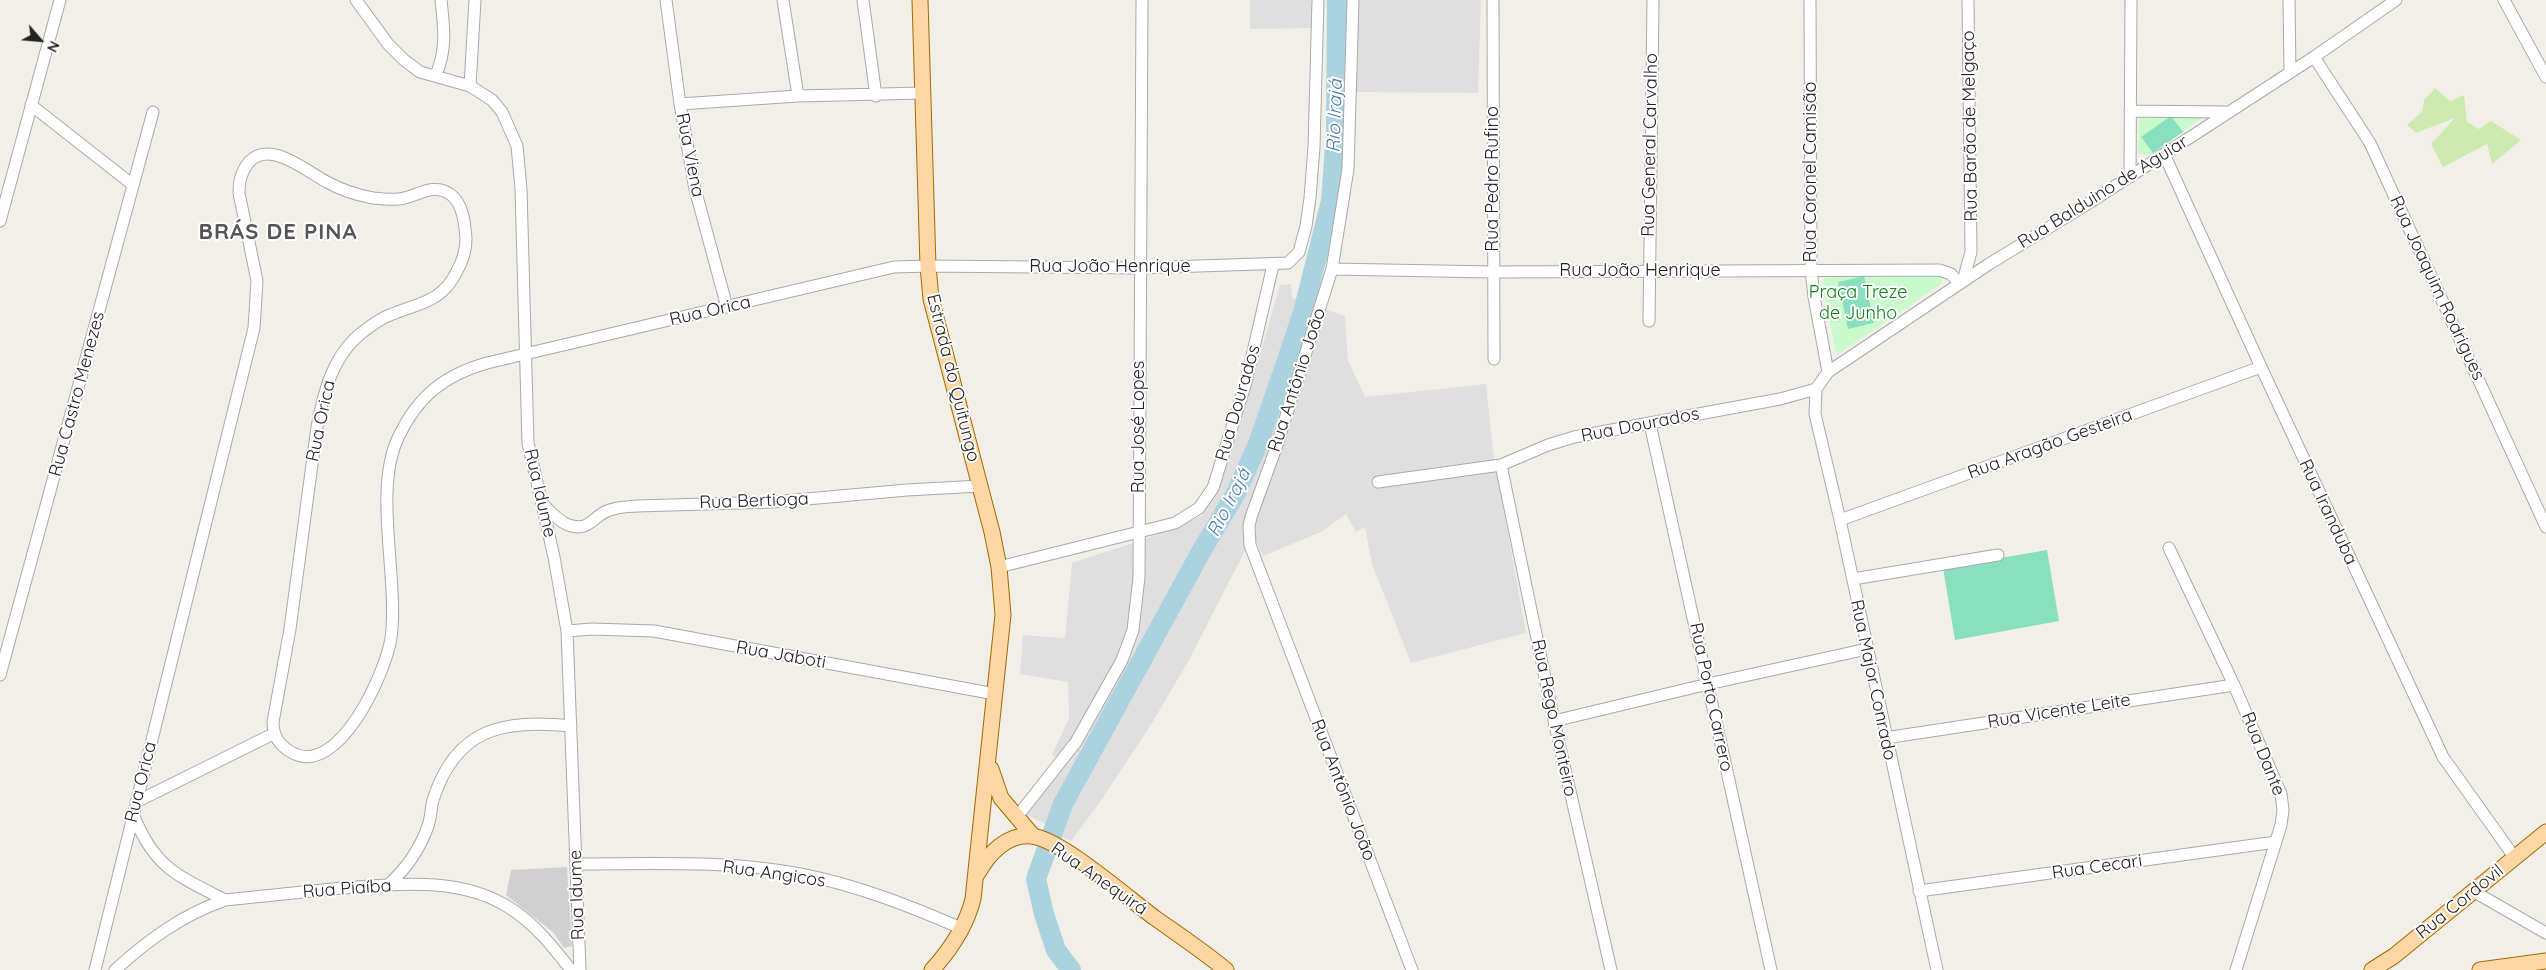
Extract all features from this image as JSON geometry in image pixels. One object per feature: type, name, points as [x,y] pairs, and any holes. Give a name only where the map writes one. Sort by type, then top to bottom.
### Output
[{"type":"main road","name":"Estrada do Quitungo","points":[[920,0],[928,266],[931,299],[1000,567],[1003,615],[972,906],[963,929],[947,953],[932,970]]},
{"type":"main road","name":"Estrada do Quitungo","points":[[989,752],[995,785],[1001,798],[1016,818],[1037,838]]},
{"type":"main road","name":"Rua Cordovil","points":[[2372,970],[2396,963],[2473,891],[2546,832]]},
{"type":"main road","name":"Rua Anequirá","points":[[975,879],[983,864],[999,846],[1019,837],[1037,838],[1056,847],[1090,868],[1226,970]]},
{"type":"main road","points":[[2480,970],[2546,961]]},
{"type":"street","points":[[0,221],[60,0]]},
{"type":"street","name":"Rua Idume","points":[[356,0],[388,44],[420,72],[470,86],[492,100],[502,112],[517,146],[521,189],[528,444],[554,558],[567,631],[580,970]]},
{"type":"street","points":[[436,75],[442,60],[446,38],[441,0]]},
{"type":"street","points":[[470,86],[475,0]]},
{"type":"street","name":"Rua Viena","points":[[666,0],[680,104],[695,189],[728,307]]},
{"type":"street","points":[[783,0],[798,96]]},
{"type":"street","points":[[863,0],[876,96]]},
{"type":"street","name":"Rua José Lopes","points":[[1016,818],[1076,742],[1129,645],[1137,611],[1142,0]]},
{"type":"street","name":"Rua João Henrique","points":[[928,266],[1139,268],[1273,265],[1291,261],[1299,252],[1303,239],[1310,198],[1314,147],[1318,0]]},
{"type":"street","name":"Rua Antônio João","points":[[1353,0],[1348,169],[1332,269],[1277,445],[1251,517],[1249,536],[1250,545],[1412,970]]},
{"type":"street","name":"Rua Pedro Rufino","points":[[1493,0],[1494,359]]},
{"type":"street","name":"Rua General Carvalho","points":[[1648,321],[1652,0]]},
{"type":"street","name":"Rua Coronel Camisão","points":[[1810,0],[1811,269],[1814,297],[1828,372]]},
{"type":"street","name":"Rua Barão de Melgaço","points":[[1961,282],[1970,254],[1968,0]]},
{"type":"street","points":[[2130,177],[2131,0]]},
{"type":"street","points":[[2289,0],[2290,72]]},
{"type":"street","name":"Rua Balduino de Aguiar","points":[[1816,389],[1828,372],[1961,282],[2130,177],[2226,112],[2314,57],[2396,0]]},
{"type":"street","points":[[2504,0],[2546,77]]},
{"type":"street","name":"Rua Joaquim Rodrigues","points":[[2314,57],[2370,143],[2546,527]]},
{"type":"street","points":[[680,104],[798,96],[876,96],[923,93]]},
{"type":"street","points":[[32,106],[133,185]]},
{"type":"street","points":[[2130,111],[2226,112]]},
{"type":"street","name":"Rua Castro Menezes","points":[[0,675],[153,112]]},
{"type":"street","name":"Rua Orica","points":[[95,970],[254,328],[257,281],[239,194],[239,181],[251,160],[259,155],[270,154],[282,157],[345,191],[366,197],[400,199],[425,190],[448,193],[456,200],[463,216],[466,240],[462,261],[454,279],[439,295],[421,305],[389,315],[363,331],[345,349],[331,372],[317,426],[290,629],[275,706],[273,734],[292,753],[307,758],[321,755],[335,744],[348,729],[369,698],[382,670],[391,638],[389,464],[397,440],[408,419],[422,401],[440,384],[462,370],[525,354],[894,268],[928,266]]},
{"type":"street","name":"Rua Iranduba","points":[[2164,154],[2443,757],[2515,858]]},
{"type":"street","points":[[1947,272],[1962,267],[1970,254],[1989,264]]},
{"type":"street","name":"Rua Dourados","points":[[1000,567],[1138,533],[1175,522],[1199,508],[1213,488],[1246,382],[1273,265]]},
{"type":"street","name":"Rua João Henrique","points":[[1332,269],[1493,272],[1811,269],[1939,270],[1947,272]]},
{"type":"street","points":[[1947,272],[1961,282]]},
{"type":"street","name":"Rua Aragão Gesteira","points":[[1840,520],[2261,367]]},
{"type":"street","name":"Rua Dourados","points":[[1378,482],[1501,465],[1562,440],[1789,397],[1816,389]]},
{"type":"street","name":"Rua Major Conrado","points":[[1816,389],[1815,414],[1840,520],[1885,738],[1937,970]]},
{"type":"street","name":"Rua Porto Carrero","points":[[1650,424],[1770,970]]},
{"type":"street","name":"Rua Rego Monteiro","points":[[1501,465],[1554,721],[1611,970]]},
{"type":"street","name":"Rua Bertioga","points":[[542,503],[564,523],[574,527],[585,526],[603,512],[614,508],[773,502],[907,490],[980,486]]},
{"type":"street","name":"Rua Dante","points":[[2169,548],[2234,685],[2282,794],[2283,810],[2276,842],[2236,970]]},
{"type":"street","points":[[1853,580],[1998,554]]},
{"type":"street","name":"Rua Jaboti","points":[[567,631],[601,629],[654,631],[995,694]]},
{"type":"street","points":[[1554,721],[1708,684],[1867,650]]},
{"type":"street","name":"Rua Vicente Leite","points":[[1885,738],[2234,685]]},
{"type":"street","points":[[388,885],[401,873],[420,845],[428,825],[432,802],[440,780],[454,757],[471,741],[491,730],[516,724],[571,726]]},
{"type":"street","points":[[225,900],[176,875],[156,857],[144,840],[135,808],[273,734]]},
{"type":"street","name":"Rua Cecari","points":[[1919,891],[2276,842]]},
{"type":"street","name":"Rua Angicos","points":[[576,864],[712,866],[755,868],[800,874],[880,895],[963,929]]},
{"type":"street","name":"Rua Piaíba","points":[[115,970],[145,942],[178,921],[205,907],[225,900],[388,885],[431,884],[461,888],[487,896],[509,907],[533,925],[571,970]]},
{"type":"street","points":[[2473,891],[2546,934]]},
{"type":"shaded area","points":[[1250,0],[1311,0],[1312,28],[1250,29]]},
{"type":"shaded area","points":[[1358,0],[1481,0],[1478,93],[1352,92]]},
{"type":"shaded area","points":[[1291,284],[1292,298],[1345,316],[1348,360],[1365,397],[1486,384],[1493,451],[1526,633],[1411,663],[1372,564],[1365,527],[1356,532],[1346,514],[1321,532],[1263,556],[1253,535],[1189,660],[1152,723],[1100,802],[1071,841],[1055,834],[1057,829],[1027,815],[1060,759],[1052,755],[1069,718],[1068,682],[1020,674],[1023,635],[1065,638],[1072,563],[1145,539],[1202,516],[1220,481],[1236,438],[1280,285]]},
{"type":"shaded area","points":[[567,867],[572,946],[564,948],[553,932],[506,895],[511,870]]},
{"type":"green space","points":[[2435,88],[2450,101],[2464,95],[2467,122],[2479,129],[2491,121],[2521,140],[2492,164],[2487,144],[2443,167],[2431,144],[2455,118],[2416,133],[2407,125],[2422,112],[2424,100]]},
{"type":"green space","points":[[2206,115],[2153,153],[2147,156],[2138,153],[2139,116]]},
{"type":"green space","points":[[2171,116],[2183,132],[2153,153],[2141,137]]},
{"type":"green space","name":"Praça Treze de Junho","points":[[1936,271],[1942,276],[1942,283],[1837,355],[1822,286],[1824,279],[1831,274]]},
{"type":"green space","points":[[1864,276],[1874,323],[1848,329],[1838,282]]},
{"type":"green space","points":[[2047,550],[2059,621],[1955,640],[1943,568]]},
{"type":"waterway","name":"Rio Irajá","points":[[1071,970],[1056,950],[1044,914],[1036,879],[1063,804],[1202,550],[1236,493],[1258,444],[1285,366],[1303,312],[1331,201],[1336,133],[1337,0]]},
{"type":"district","name":"BRÁS DE PINA","points":[[278,232]]}]
